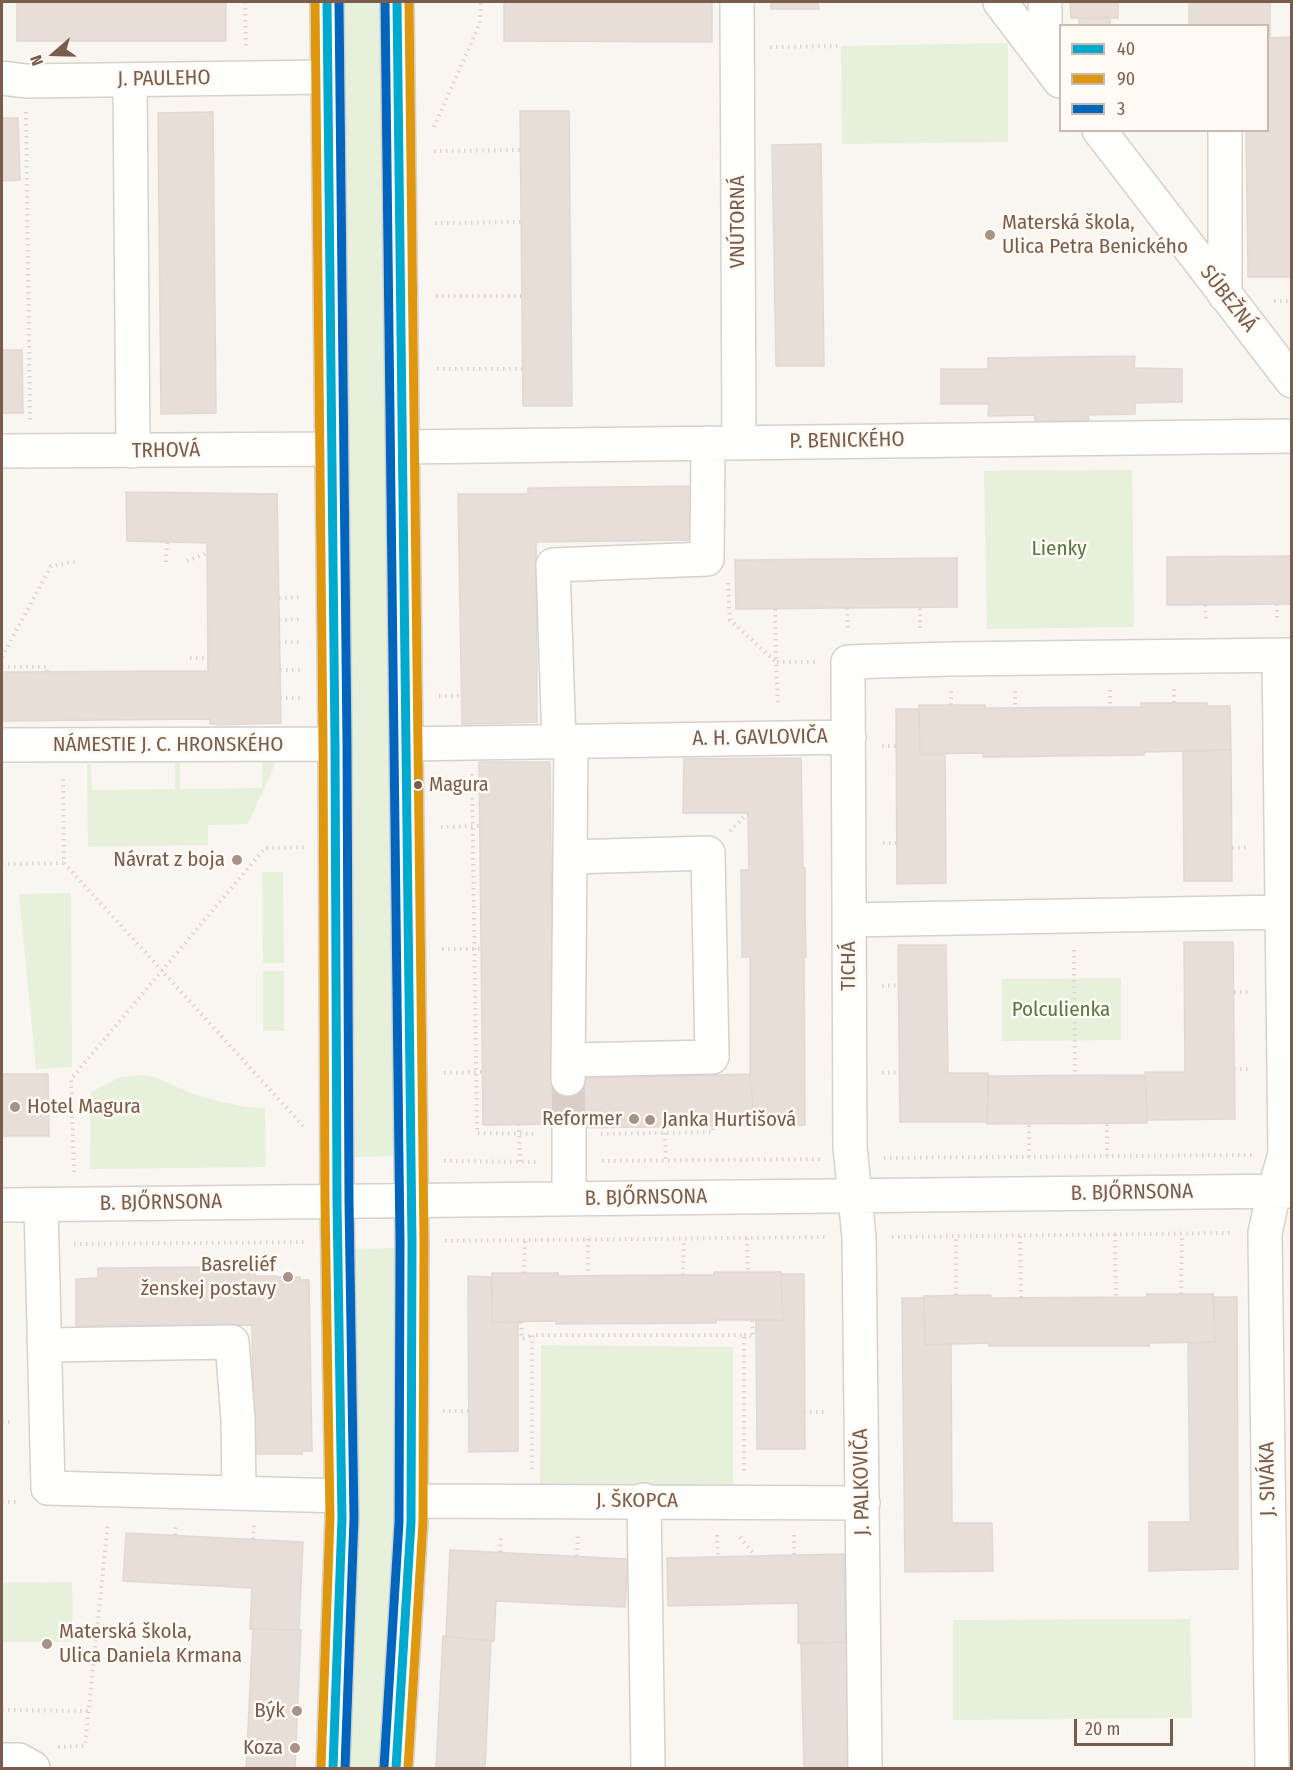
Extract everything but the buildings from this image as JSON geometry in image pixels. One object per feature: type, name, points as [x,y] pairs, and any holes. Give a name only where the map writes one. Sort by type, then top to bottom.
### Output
[{"type":"street","points":[[327,2],[335,744],[337,1201],[342,1496],[333,1768]]},
{"type":"street","points":[[396,1768],[411,1500],[411,1200],[398,2]]},
{"type":"street","name":"VNÚTORNÁ","points":[[707,559],[724,443],[737,2]]},
{"type":"street","points":[[1000,2],[1053,71]]},
{"type":"street","points":[[1045,2],[1053,71]]},
{"type":"street","name":"J. PAULEHO","points":[[14,80],[328,77]]},
{"type":"street","points":[[130,80],[133,451]]},
{"type":"street","name":"SÚBEŽNÁ","points":[[1101,132],[1292,381]]},
{"type":"street","points":[[1225,294],[1226,132]]},
{"type":"street","name":"P. BENICKÉHO","points":[[402,447],[1292,436]]},
{"type":"street","name":"TRHOVÁ","points":[[16,451],[331,449]]},
{"type":"street","points":[[571,857],[708,853],[712,1056],[568,1070],[571,857],[553,565],[707,559]]},
{"type":"street","points":[[848,663],[951,659],[1285,655]]},
{"type":"street","name":"J. SIVÁKA","points":[[1272,1768],[1280,1510],[1265,1233],[1282,1191],[1284,1154],[1281,912],[1285,655]]},
{"type":"street","name":"A. H. GAVLOVIČA","points":[[406,744],[780,738],[861,741],[848,663]]},
{"type":"street","name":"TICHÁ","points":[[854,1195],[850,1159],[849,920],[861,741]]},
{"type":"street","name":"NÁMESTIE J. C. HRONSKÉHO","points":[[2,745],[335,744]]},
{"type":"street","points":[[849,920],[1281,912]]},
{"type":"street","points":[[569,1132],[569,1198]]},
{"type":"street","name":"B. BJŐRNSONA","points":[[2,1205],[1282,1191]]},
{"type":"street","name":"J. PALKOVIČA","points":[[854,1195],[859,1237],[865,1768]]},
{"type":"street","points":[[41,1205],[48,1488],[342,1496]]},
{"type":"street","points":[[45,1345],[232,1342],[238,1419],[239,1493]]},
{"type":"street","name":"J. ŠKOPCA","points":[[411,1500],[863,1503]]},
{"type":"street","points":[[644,1500],[648,1768]]},
{"type":"path","points":[[245,2],[246,78]]},
{"type":"path","points":[[434,127],[480,23],[481,2]]},
{"type":"path","points":[[737,48],[841,46]]},
{"type":"path","points":[[14,80],[27,149],[29,381],[16,451]]},
{"type":"path","points":[[19,149],[27,149]]},
{"type":"path","points":[[434,151],[521,150]]},
{"type":"path","points":[[435,223],[522,222]]},
{"type":"path","points":[[436,296],[522,296]]},
{"type":"path","points":[[436,369],[523,369]]},
{"type":"path","points":[[23,381],[29,381]]},
{"type":"path","points":[[166,562],[167,542]]},
{"type":"path","points":[[187,561],[207,554]]},
{"type":"path","points":[[707,559],[728,570],[730,620],[776,662],[848,663]]},
{"type":"path","points":[[2,657],[51,566],[75,562]]},
{"type":"path","points":[[279,598],[310,597]]},
{"type":"path","points":[[775,609],[780,738]]},
{"type":"path","points":[[279,620],[310,619]]},
{"type":"path","points":[[279,642],[311,642]]},
{"type":"path","points":[[190,658],[208,658]]},
{"type":"path","points":[[2,668],[9,670],[47,667],[47,672]]},
{"type":"path","points":[[280,670],[301,670]]},
{"type":"path","points":[[439,696],[461,696]]},
{"type":"path","points":[[280,698],[312,698]]},
{"type":"path","points":[[861,741],[896,746]]},
{"type":"path","points":[[63,772],[64,863],[306,1130]]},
{"type":"path","points":[[472,773],[477,1133],[713,1132],[713,1126]]},
{"type":"path","points":[[441,827],[479,826]]},
{"type":"path","points":[[74,1179],[71,1079],[265,848],[303,847]]},
{"type":"path","points":[[2,864],[64,863]]},
{"type":"path","points":[[1074,916],[1075,1075]]},
{"type":"path","points":[[442,949],[481,949]]},
{"type":"path","points":[[443,1073],[482,1072]]},
{"type":"path","points":[[49,1105],[72,1104]]},
{"type":"path","points":[[519,1124],[520,1162]]},
{"type":"path","points":[[1029,1124],[1029,1157]]},
{"type":"path","points":[[1107,1124],[1107,1156]]},
{"type":"path","points":[[617,1127],[617,1133]]},
{"type":"path","points":[[665,1127],[666,1160]]},
{"type":"path","points":[[1115,1234],[1116,1298]]},
{"type":"path","points":[[1181,1294],[1182,1234]]},
{"type":"path","points":[[956,1236],[956,1295]]},
{"type":"path","points":[[1020,1236],[1021,1298]]},
{"type":"path","points":[[747,1238],[748,1272]]},
{"type":"path","points":[[588,1239],[588,1275]]},
{"type":"path","points":[[683,1275],[684,1239]]},
{"type":"path","points":[[524,1273],[525,1240]]},
{"type":"path","points":[[42,1245],[307,1242]]},
{"type":"path","points":[[521,1322],[522,1339],[532,1335],[744,1335],[753,1337],[752,1320]]},
{"type":"path","points":[[532,1335],[532,1501]]},
{"type":"path","points":[[744,1335],[744,1501]]},
{"type":"path","points":[[441,1411],[469,1411]]},
{"type":"path","points":[[18,1763],[19,1748],[85,1746],[111,1490]]},
{"type":"path","points":[[2,1710],[88,1711]]},
{"type":"green space","points":[[344,2],[382,2],[394,1156],[355,1157]]},
{"type":"green space","points":[[1008,43],[1008,142],[842,144],[841,46]]},
{"type":"green space","name":"Lienky","points":[[1132,470],[1134,627],[987,629],[984,471]]},
{"type":"green space","points":[[262,762],[276,762],[248,824],[208,825],[208,845],[88,847],[87,764],[91,764],[92,790],[175,789],[175,763],[180,763],[180,789],[262,788]]},
{"type":"green space","points":[[262,872],[283,872],[284,963],[263,963]]},
{"type":"green space","points":[[71,893],[72,1067],[36,1069],[19,894]]},
{"type":"green space","points":[[263,971],[284,971],[284,1031],[263,1031]]},
{"type":"green space","name":"Polculienka","points":[[1121,978],[1121,1040],[1002,1041],[1002,979]]},
{"type":"green space","points":[[139,1075],[156,1077],[190,1093],[214,1100],[244,1107],[265,1108],[266,1167],[90,1169],[91,1092],[121,1077]]},
{"type":"green space","points":[[394,1248],[396,1505],[381,1768],[349,1768],[358,1505],[356,1249]]},
{"type":"green space","points":[[541,1345],[733,1347],[733,1487],[540,1487]]},
{"type":"green space","points":[[72,1582],[73,1642],[2,1642],[2,1583]]},
{"type":"green space","points":[[1190,1619],[1192,1718],[953,1720],[953,1620]]},
{"type":"tunnel","points":[[568,1079],[569,1128]]},
{"type":"transit line","name":"90","points":[[315,2],[323,744],[325,1201],[330,1518],[321,1768]]},
{"type":"transit line","name":"40","points":[[327,2],[335,744],[337,1201],[342,1518],[333,1768]]},
{"type":"transit line","name":"3","points":[[339,2],[347,744],[349,1201],[354,1518],[345,1768]]},
{"type":"transit line","name":"3","points":[[384,1767],[399,1522],[400,1243],[385,2]]},
{"type":"transit line","name":"40","points":[[396,1768],[411,1522],[412,1243],[397,2]]},
{"type":"transit line","name":"90","points":[[408,1768],[423,1522],[424,1243],[409,2]]},
{"type":"place","name":"Materská škola, Ulica Petra Benického","points":[[990,235]]},
{"type":"place","name":"Magura","points":[[418,785]]},
{"type":"place","name":"Návrat z boja","points":[[237,860]]},
{"type":"place","name":"Hotel Magura","points":[[15,1107]]},
{"type":"place","name":"Reformer","points":[[634,1119]]},
{"type":"place","name":"Janka Hurtišová","points":[[650,1120]]},
{"type":"place","name":"Basreliéf ženskej postavy","points":[[288,1277]]},
{"type":"place","name":"Materská škola, Ulica Daniela Krmana","points":[[47,1644]]},
{"type":"place","name":"Býk","points":[[297,1711]]},
{"type":"place","name":"Koza","points":[[295,1748]]}]
